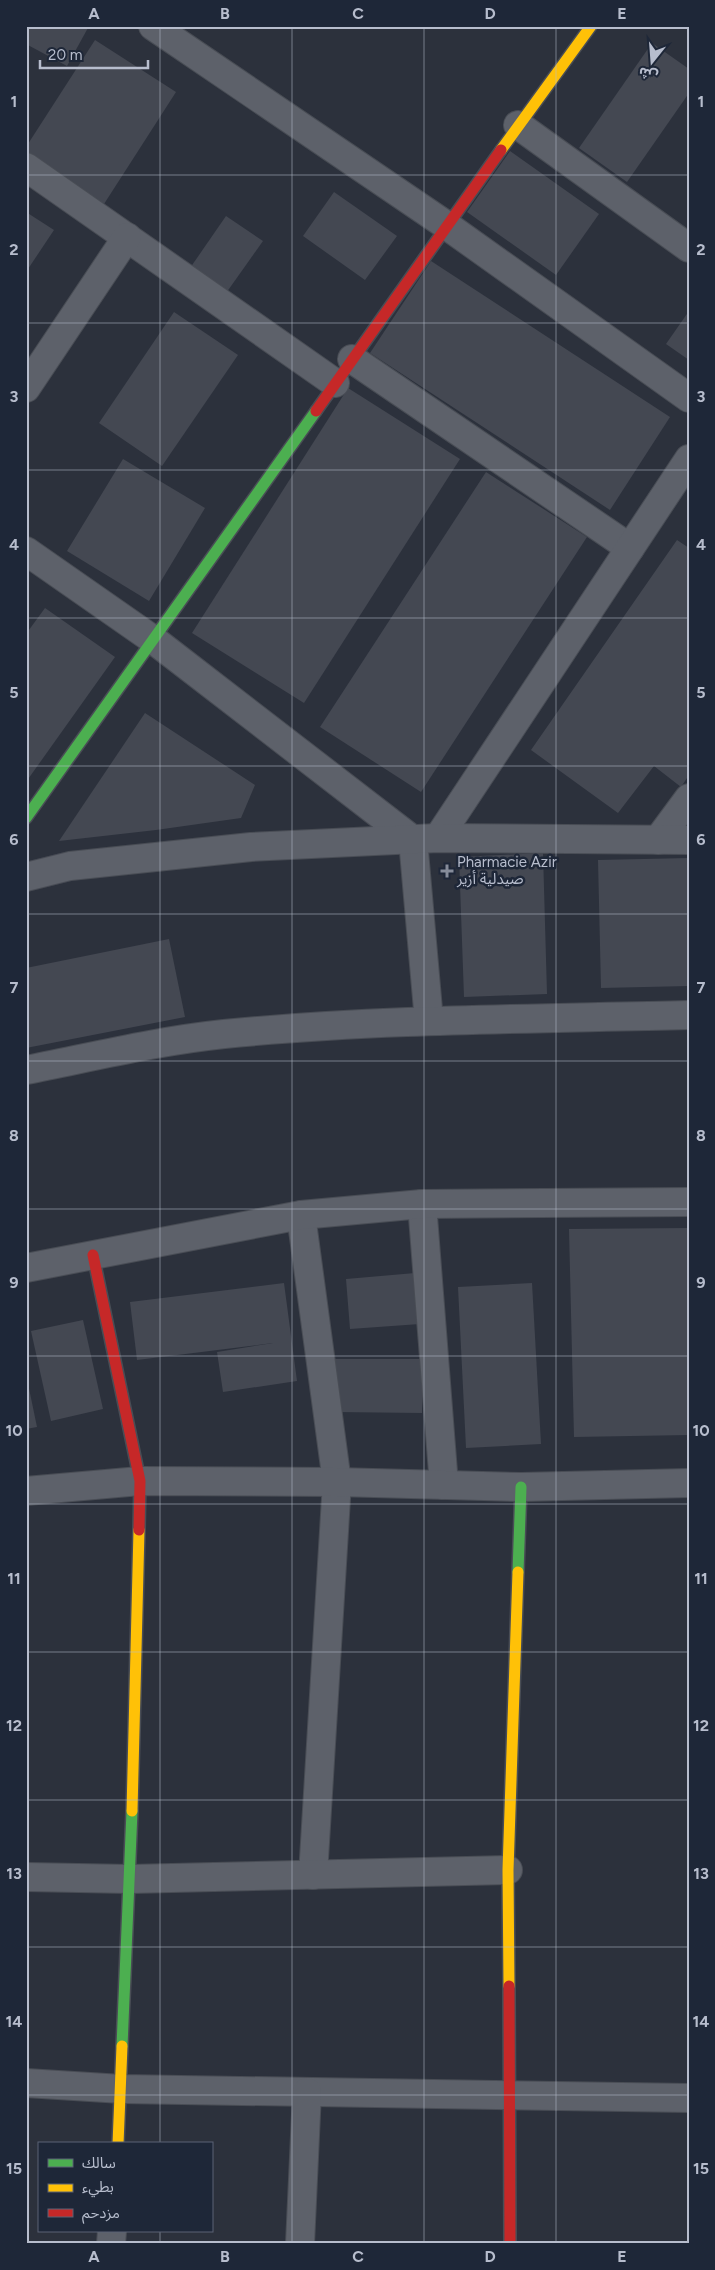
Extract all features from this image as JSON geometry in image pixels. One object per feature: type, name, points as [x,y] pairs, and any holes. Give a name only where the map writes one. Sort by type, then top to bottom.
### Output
[{"type":"street","points":[[153,26],[446,225],[689,398]]},
{"type":"street","points":[[26,818],[155,641],[446,225],[591,26]]},
{"type":"street","points":[[518,125],[689,248]]},
{"type":"street","points":[[26,166],[335,383]]},
{"type":"street","points":[[26,388],[127,237]]},
{"type":"street","points":[[352,359],[630,548]]},
{"type":"street","points":[[429,1021],[425,839],[630,548],[689,459]]},
{"type":"street","points":[[26,551],[155,641],[425,839]]},
{"type":"street","points":[[658,840],[689,798]]},
{"type":"street","points":[[26,877],[70,866],[251,847],[425,839],[689,840]]},
{"type":"street","points":[[26,1070],[162,1042],[224,1034],[429,1021],[689,1015]]},
{"type":"street","points":[[26,1268],[301,1215],[422,1204],[689,1202]]},
{"type":"street","points":[[422,1204],[444,1485]]},
{"type":"street","points":[[301,1215],[337,1482],[313,1875]]},
{"type":"street","points":[[93,1255],[140,1481],[130,1879],[118,2142]]},
{"type":"street","points":[[26,1491],[140,1481],[337,1482],[521,1487],[689,1483]]},
{"type":"street","points":[[510,2244],[508,1870],[521,1487]]},
{"type":"street","points":[[26,1876],[130,1879],[508,1870]]},
{"type":"street","points":[[26,2083],[122,2089],[689,2098]]},
{"type":"street","points":[[300,2244],[307,2092]]},
{"type":"building","points":[[26,26],[89,26],[67,66],[26,44]]},
{"type":"building","points":[[95,40],[176,92],[104,204],[26,154],[26,147]]},
{"type":"building","points":[[652,43],[689,69],[689,93],[627,182],[579,148]]},
{"type":"building","points":[[510,151],[599,214],[556,275],[467,212]]},
{"type":"building","points":[[334,192],[397,236],[365,280],[303,236]]},
{"type":"building","points":[[26,212],[54,230],[26,272]]},
{"type":"building","points":[[226,216],[263,241],[224,296],[188,271]]},
{"type":"building","points":[[431,261],[670,417],[610,510],[370,353]]},
{"type":"building","points":[[689,311],[689,360],[666,344]]},
{"type":"building","points":[[174,312],[238,355],[162,466],[99,423]]},
{"type":"building","points":[[348,388],[460,459],[304,703],[192,633]]},
{"type":"building","points":[[123,459],[205,508],[149,601],[67,551]]},
{"type":"building","points":[[486,472],[587,537],[421,792],[320,727]]},
{"type":"building","points":[[677,540],[689,548],[689,775],[681,787],[654,766],[618,813],[531,750]]},
{"type":"building","points":[[45,608],[115,657],[26,782],[26,634]]},
{"type":"building","points":[[145,713],[255,785],[241,818],[59,841]]},
{"type":"building","points":[[543,853],[547,994],[464,997],[459,857]]},
{"type":"building","points":[[689,858],[689,986],[601,988],[598,860]]},
{"type":"building","points":[[169,939],[185,1017],[26,1048],[26,968]]},
{"type":"building","points":[[689,1228],[689,1435],[574,1437],[569,1229]]},
{"type":"building","points":[[415,1273],[420,1324],[350,1329],[346,1279]]},
{"type":"building","points":[[284,1283],[297,1381],[223,1392],[217,1352],[273,1343],[137,1360],[130,1302]]},
{"type":"building","points":[[532,1283],[541,1444],[466,1448],[458,1287]]},
{"type":"building","points":[[83,1320],[103,1409],[51,1421],[31,1331]]},
{"type":"building","points":[[335,1359],[422,1359],[422,1413],[335,1412]]},
{"type":"building","points":[[26,1374],[37,1427],[26,1429]]},
{"type":"traffic: fast","points":[[26,818],[316,411]]},
{"type":"traffic: fast","points":[[518,1572],[521,1487]]},
{"type":"traffic: fast","points":[[122,2046],[132,1811]]},
{"type":"traffic: slow","points":[[501,150],[591,26]]},
{"type":"traffic: slow","points":[[132,1811],[139,1530]]},
{"type":"traffic: slow","points":[[509,1986],[508,1870],[518,1572]]},
{"type":"traffic: slow","points":[[118,2142],[122,2046]]},
{"type":"traffic: jam","points":[[316,411],[501,150]]},
{"type":"traffic: jam","points":[[93,1255],[140,1481],[139,1530]]},
{"type":"traffic: jam","points":[[509,1986],[510,2244]]},
{"type":"place","name":"Pharmacie Azir صيدلية أزير","points":[[447,871]]}]
